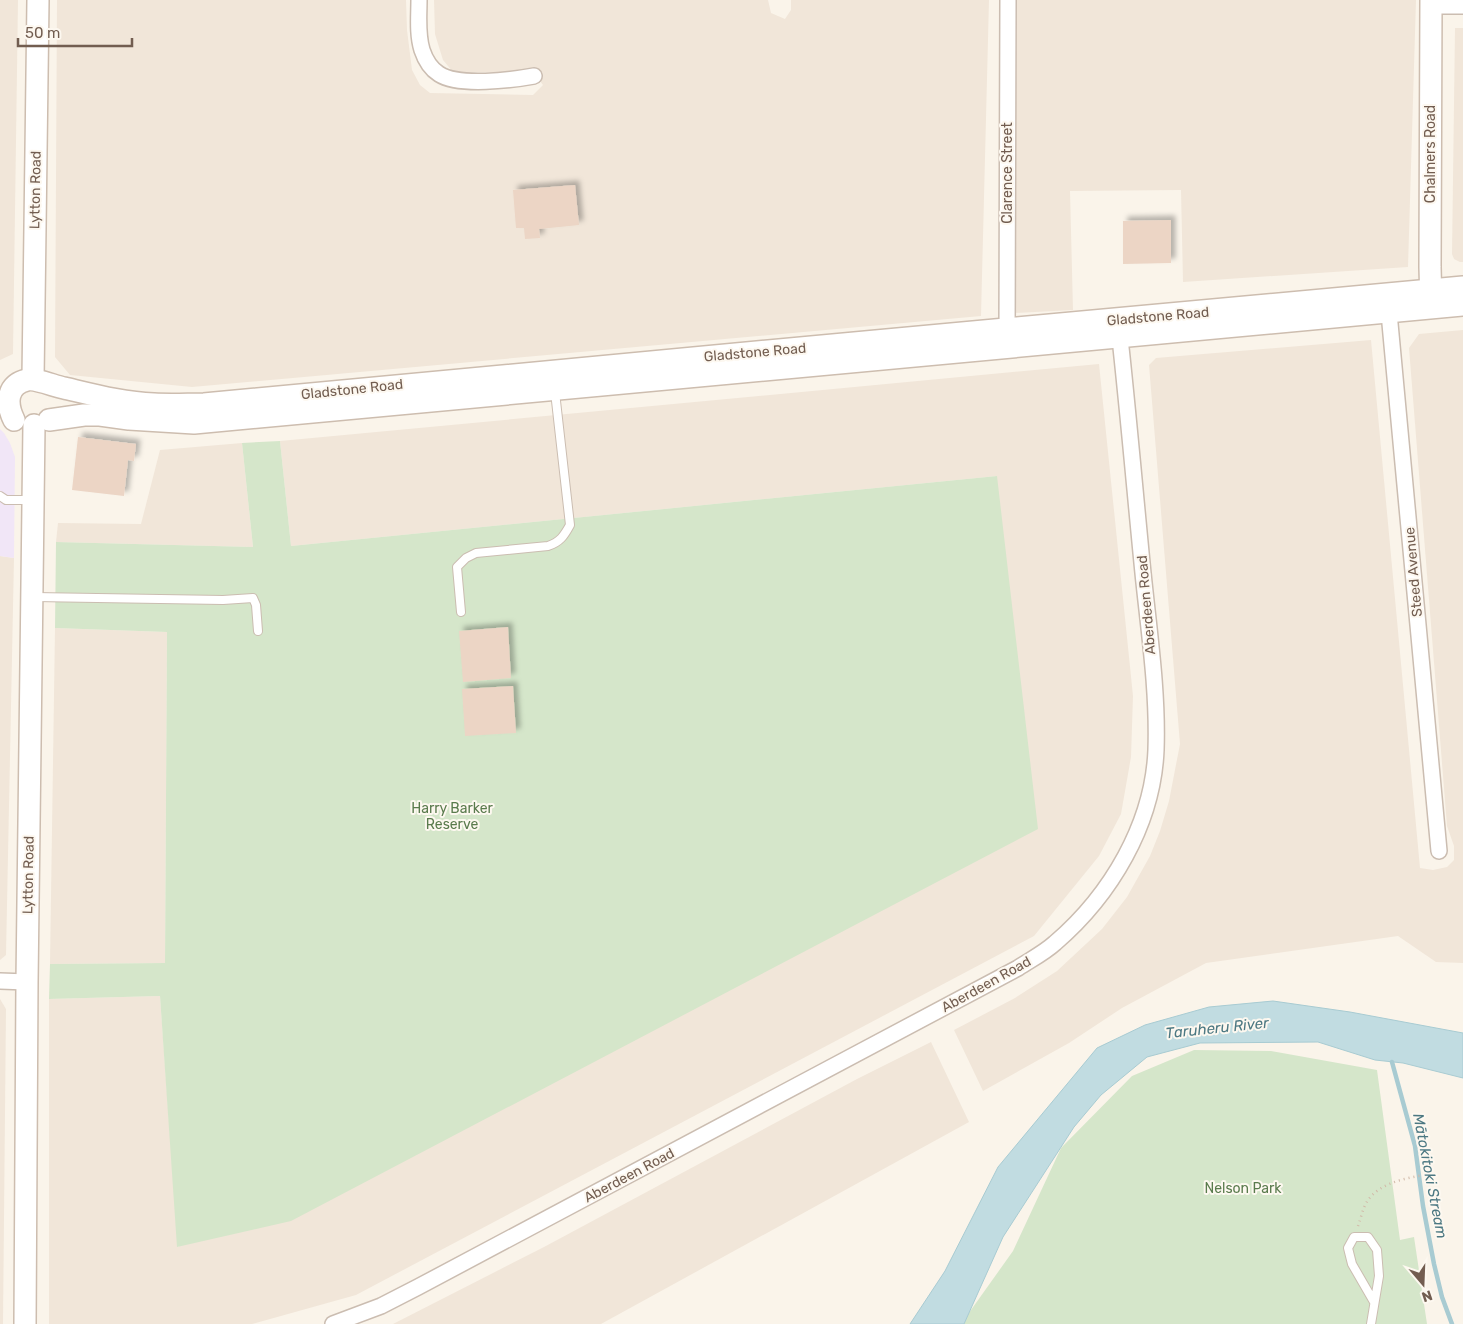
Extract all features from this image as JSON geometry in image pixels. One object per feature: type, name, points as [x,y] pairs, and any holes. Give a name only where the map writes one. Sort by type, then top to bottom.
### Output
[{"type":"main road","name":"Lytton Road","points":[[24,383],[38,0]]},
{"type":"main road","name":"Chalmers Road","points":[[1431,3],[1431,299]]},
{"type":"main road","name":"Gladstone Road","points":[[24,420],[84,415],[138,420],[194,422],[554,380],[1431,299],[1463,287]]},
{"type":"main road","name":"Gladstone Road","points":[[1431,299],[1463,305]]},
{"type":"main road","name":"Gladstone Road","points":[[24,383],[114,400],[154,404],[204,404],[554,380]]},
{"type":"main road","points":[[24,383],[55,403],[54,413],[24,420],[10,411],[8,402],[11,392],[24,383]]},
{"type":"main road","name":"Lytton Road","points":[[24,420],[33,500],[25,1324]]},
{"type":"street","points":[[419,0],[419,33],[422,50],[428,63],[440,75],[455,80],[503,81],[534,76]]},
{"type":"street","name":"Clarence Street","points":[[1007,338],[1008,0]]},
{"type":"street","points":[[1431,3],[1463,6]]},
{"type":"street","name":"Steed Avenue","points":[[1388,303],[1439,850]]},
{"type":"street","name":"Aberdeen Road","points":[[333,1324],[381,1306],[418,1287],[1010,972],[1055,944],[1088,910],[1116,873],[1134,839],[1146,805],[1156,752],[1153,677],[1119,328]]},
{"type":"street","points":[[0,981],[27,982]]},
{"type":"lane","points":[[461,612],[457,566],[466,558],[476,553],[548,546],[557,543],[564,536],[570,525],[554,380]]},
{"type":"lane","points":[[0,496],[6,500],[33,500]]},
{"type":"lane","points":[[32,596],[223,600],[252,598],[256,606],[258,631]]},
{"type":"lane","points":[[1371,1324],[1379,1276],[1377,1250],[1368,1237],[1354,1237],[1348,1248],[1352,1264],[1374,1302]]},
{"type":"path","points":[[1354,1237],[1367,1202],[1379,1188],[1434,1172]]},
{"type":"shaded area","points":[[0,0],[18,0],[13,354],[0,360]]},
{"type":"shaded area","points":[[57,0],[406,0],[407,30],[412,70],[420,85],[430,93],[533,95],[543,85],[533,72],[453,72],[443,60],[435,34],[434,0],[768,0],[771,13],[785,19],[791,10],[791,0],[989,0],[981,316],[192,387],[70,375],[55,357]]},
{"type":"shaded area","points":[[1017,0],[1416,0],[1408,267],[1183,282],[1181,190],[1070,191],[1073,310],[1014,313]]},
{"type":"shaded area","points":[[1455,28],[1463,28],[1463,262],[1454,259],[1452,254]]},
{"type":"shaded area","points":[[1463,330],[1463,963],[1436,962],[1398,936],[1206,963],[1122,1008],[1069,1043],[983,1091],[954,1030],[1015,998],[1057,971],[1102,929],[1127,897],[1150,856],[1169,801],[1180,744],[1149,365],[1156,358],[1371,340],[1420,868],[1433,870],[1447,867],[1454,860],[1454,846],[1447,826],[1409,348],[1419,334]]},
{"type":"shaded area","points":[[1099,364],[1133,696],[1131,757],[1121,814],[1099,856],[1034,936],[356,1295],[252,1324],[49,1324],[49,999],[160,996],[178,1247],[997,476],[291,546],[280,441]]},
{"type":"shaded area","points":[[0,429],[10,443],[15,457],[14,558],[0,556]]},
{"type":"shaded area","points":[[242,443],[253,547],[56,542],[58,523],[141,524],[160,450]]},
{"type":"shaded area","points":[[0,556],[14,558],[6,955],[0,960]]},
{"type":"shaded area","points":[[55,628],[167,632],[165,963],[50,964]]},
{"type":"shaded area","points":[[0,999],[6,1009],[3,1324],[0,1324]]},
{"type":"shaded area","points":[[931,1042],[969,1122],[601,1324],[393,1324],[544,1247],[857,1079]]},
{"type":"green space","name":"Harry Barker Reserve","points":[[280,441],[291,546],[997,476],[1038,829],[291,1221],[177,1247],[160,996],[49,999],[50,964],[165,963],[167,632],[55,628],[56,542],[253,547],[242,443]]},
{"type":"green space","name":"Nelson Park","points":[[1194,1050],[1271,1051],[1377,1070],[1400,1240],[1414,1237],[1427,1324],[961,1324],[1013,1251],[1061,1148],[1132,1076]]},
{"type":"water","name":"Taruheru River","points":[[1273,1001],[1350,1012],[1463,1033],[1463,1078],[1403,1063],[1375,1060],[1318,1042],[1200,1043],[1147,1057],[1101,1095],[1074,1127],[1003,1237],[964,1324],[910,1324],[945,1271],[998,1167],[1097,1048],[1145,1025],[1209,1007]]},
{"type":"building","points":[[575,185],[579,225],[539,229],[540,238],[525,239],[524,228],[516,228],[513,190]]},
{"type":"building","points":[[1171,220],[1171,263],[1123,264],[1123,221]]},
{"type":"building","points":[[78,437],[136,444],[134,461],[128,460],[124,496],[72,490]]},
{"type":"building","points":[[508,627],[511,678],[463,682],[459,631]]},
{"type":"building","points":[[513,686],[516,733],[465,736],[462,689]]},
{"type":"waterway","name":"Mātokitoki Stream","points":[[1392,1062],[1415,1146],[1423,1206],[1434,1264],[1442,1297],[1452,1324]]}]
